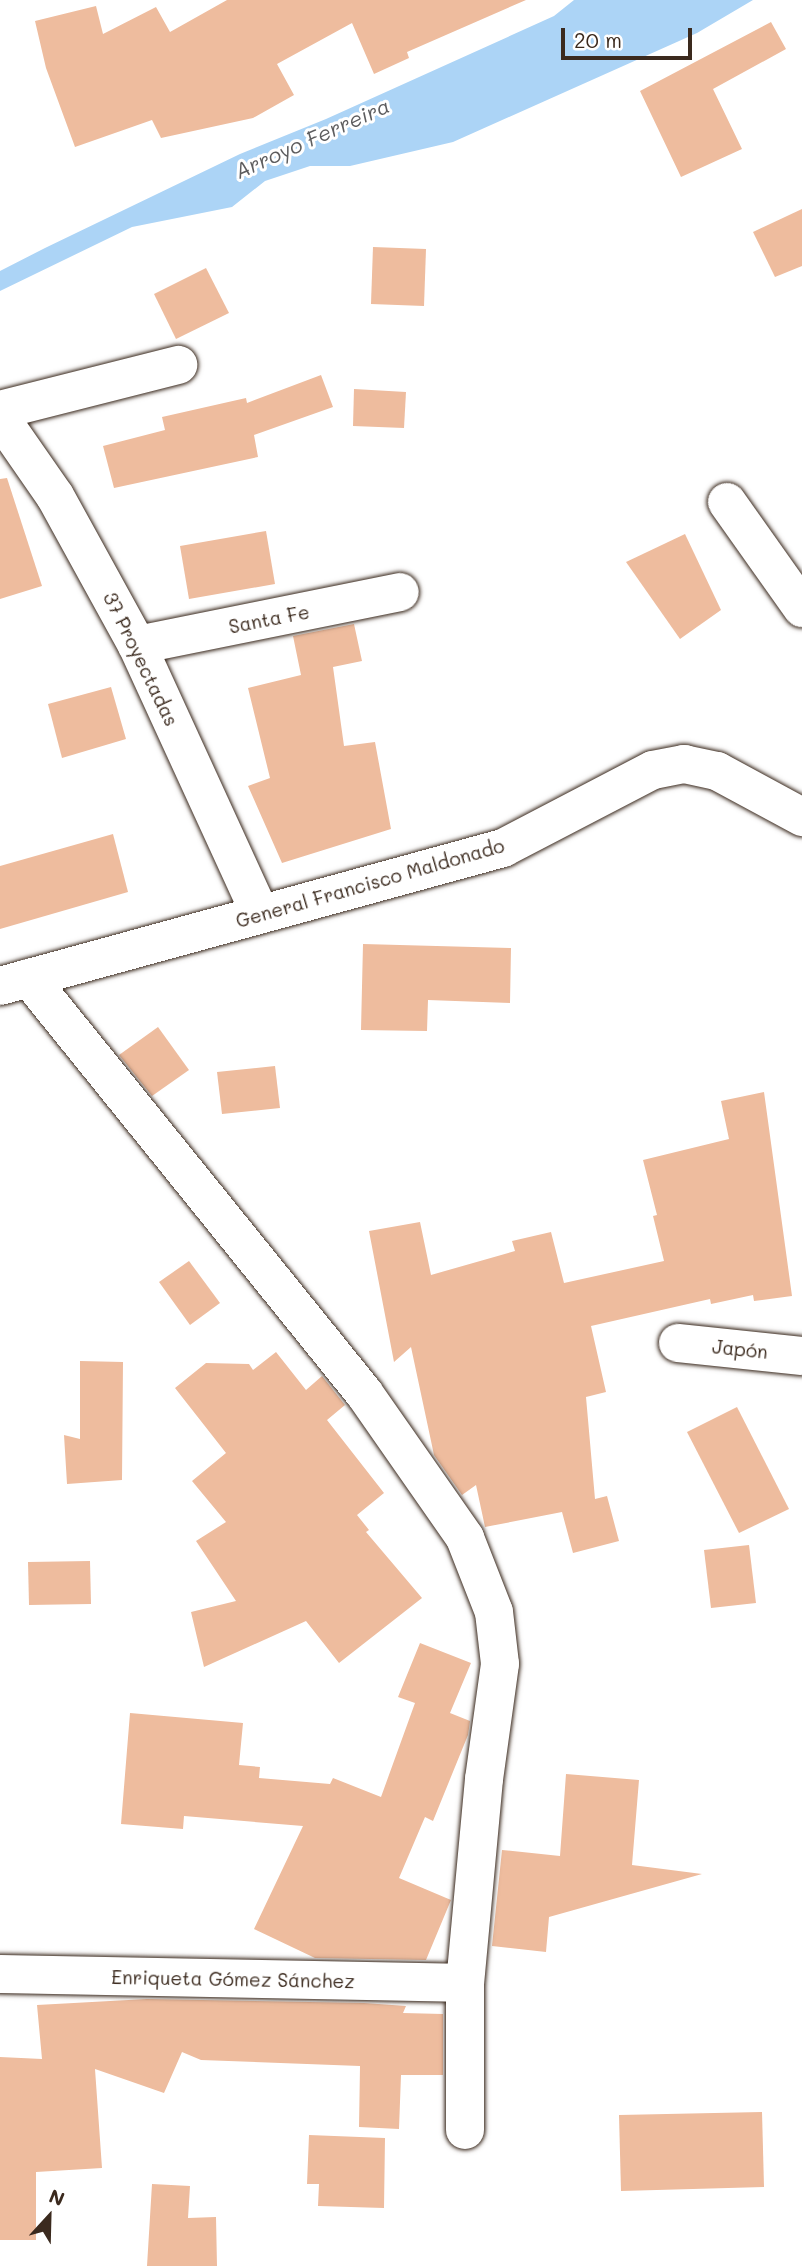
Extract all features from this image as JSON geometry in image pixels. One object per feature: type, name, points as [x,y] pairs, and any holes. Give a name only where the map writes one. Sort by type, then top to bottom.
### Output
[{"type":"street","points":[[0,410],[178,365]]},
{"type":"street","name":"37 Proyectadas","points":[[0,416],[55,496],[137,645],[260,914]]},
{"type":"street","points":[[727,502],[802,608]]},
{"type":"street","name":"Santa Fe","points":[[137,645],[400,592]]},
{"type":"street","name":"General Francisco Maldonado","points":[[14,982],[503,848],[653,770],[684,764],[717,771],[802,817]]},
{"type":"street","points":[[14,982],[364,1393],[465,1538],[494,1612],[500,1664],[484,1779],[465,1983],[465,2130]]},
{"type":"street","name":"Japón","points":[[678,1343],[802,1356]]},
{"type":"street","name":"Enriqueta Gómez Sánchez","points":[[0,1974],[465,1983]]},
{"type":"water","name":"Arroyo Ferreira","points":[[574,0],[753,0],[697,33],[453,142],[350,166],[310,166],[265,181],[232,207],[132,227],[0,291],[0,271],[45,248],[240,154],[326,119],[554,16]]},
{"type":"building","points":[[227,0],[526,0],[407,52],[409,58],[374,74],[352,23],[277,64],[294,95],[253,118],[161,138],[152,120],[75,147],[46,68],[35,21],[96,6],[103,34],[156,7],[170,32]]},
{"type":"building","points":[[771,22],[786,49],[713,89],[742,149],[681,177],[640,91]]},
{"type":"building","points":[[802,209],[802,266],[775,277],[753,232]]},
{"type":"building","points":[[373,247],[426,249],[424,306],[371,304]]},
{"type":"building","points":[[206,268],[229,313],[176,339],[154,294]]},
{"type":"building","points":[[321,375],[333,407],[254,435],[258,457],[114,488],[103,446],[165,430],[162,417],[246,398],[247,403]]},
{"type":"building","points":[[354,389],[406,392],[404,428],[353,426]]},
{"type":"building","points":[[7,478],[42,586],[0,599],[0,479]]},
{"type":"building","points":[[266,531],[275,584],[189,599],[180,546]]},
{"type":"building","points":[[685,534],[721,610],[680,639],[626,562]]},
{"type":"building","points":[[354,624],[362,661],[333,667],[344,746],[375,742],[391,829],[282,863],[248,786],[270,778],[248,688],[301,675],[293,636]]},
{"type":"building","points":[[111,687],[126,739],[62,758],[48,704]]},
{"type":"building","points":[[113,834],[128,892],[0,929],[0,866]]},
{"type":"building","points":[[363,944],[511,948],[510,1003],[428,1000],[427,1031],[361,1030]]},
{"type":"building","points":[[158,1027],[189,1070],[152,1096],[119,1055]]},
{"type":"building","points":[[275,1066],[280,1108],[222,1114],[217,1072]]},
{"type":"building","points":[[764,1092],[792,1296],[754,1301],[753,1295],[711,1304],[710,1299],[591,1326],[606,1392],[586,1397],[595,1499],[607,1496],[619,1541],[573,1553],[562,1512],[485,1527],[476,1485],[462,1495],[434,1455],[411,1347],[394,1362],[369,1231],[420,1222],[431,1275],[515,1251],[512,1241],[551,1232],[564,1283],[664,1261],[653,1216],[657,1215],[643,1160],[729,1139],[721,1101]]},
{"type":"building","points":[[189,1261],[220,1303],[190,1325],[159,1282]]},
{"type":"building","points":[[276,1352],[306,1390],[322,1376],[345,1405],[327,1420],[384,1493],[357,1515],[369,1530],[366,1532],[422,1598],[339,1663],[306,1621],[204,1667],[191,1612],[236,1601],[196,1541],[226,1522],[192,1481],[226,1453],[175,1388],[206,1363],[249,1364],[253,1370]]},
{"type":"building","points":[[80,1361],[123,1362],[122,1480],[67,1484],[64,1435],[80,1439]]},
{"type":"building","points":[[737,1407],[789,1509],[739,1533],[687,1432]]},
{"type":"building","points":[[749,1545],[756,1603],[711,1608],[704,1550]]},
{"type":"building","points":[[90,1561],[91,1604],[29,1605],[28,1562]]},
{"type":"building","points":[[420,1643],[471,1663],[450,1713],[470,1721],[468,1735],[433,1821],[425,1817],[399,1878],[451,1900],[426,1960],[315,1958],[254,1929],[303,1826],[184,1816],[183,1829],[121,1824],[130,1713],[243,1723],[239,1765],[260,1767],[259,1778],[330,1784],[333,1778],[381,1797],[415,1703],[398,1697]]},
{"type":"building","points":[[566,1774],[639,1780],[632,1865],[702,1874],[549,1917],[546,1952],[492,1946],[502,1850],[560,1856]]},
{"type":"building","points":[[147,1999],[364,2003],[406,2006],[403,2013],[443,2014],[443,2075],[401,2075],[399,2129],[359,2127],[360,2066],[201,2060],[182,2052],[164,2093],[95,2069],[102,2168],[36,2172],[36,2240],[0,2240],[0,2057],[42,2059],[37,2005]]},
{"type":"building","points":[[762,2112],[764,2187],[621,2191],[619,2115]]},
{"type":"building","points":[[309,2135],[385,2138],[384,2208],[318,2206],[319,2184],[307,2184]]},
{"type":"building","points":[[152,2184],[190,2186],[188,2218],[216,2217],[217,2266],[147,2266]]}]
